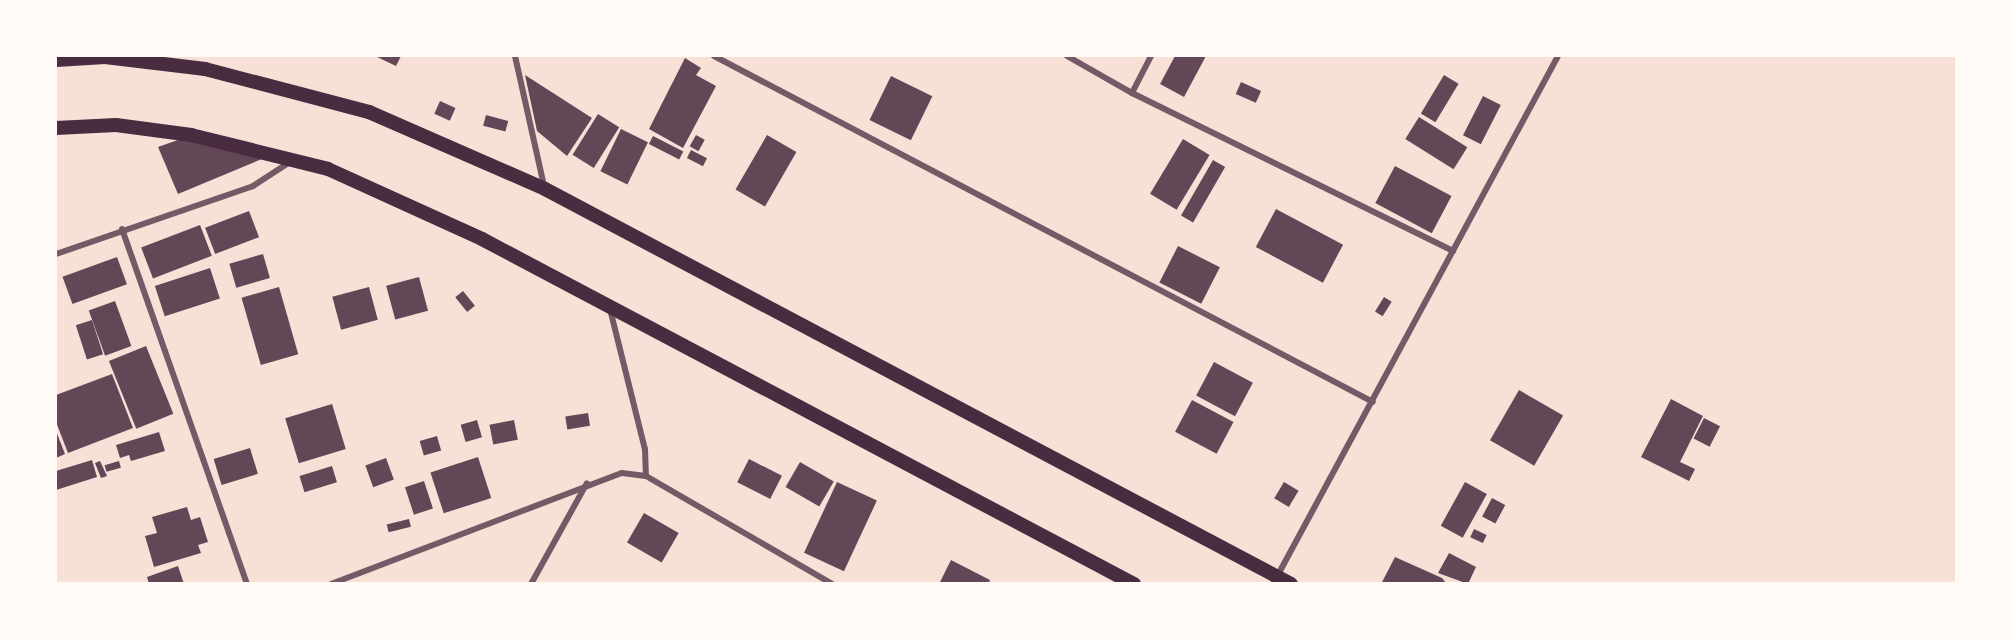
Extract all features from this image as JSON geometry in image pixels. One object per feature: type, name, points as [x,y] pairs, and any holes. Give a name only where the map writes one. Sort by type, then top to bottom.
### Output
[{"type":"highway","points":[[56,60],[105,57],[205,69],[302,92],[369,112],[544,189],[1275,580],[1291,584]]},
{"type":"highway","points":[[56,128],[116,125],[296,158],[482,239],[1134,584]]},
{"type":"street","points":[[514,56],[544,189]]},
{"type":"street","points":[[714,56],[1373,402]]},
{"type":"street","points":[[1067,56],[1132,93],[1453,251]]},
{"type":"street","points":[[1132,93],[1151,56]]},
{"type":"street","points":[[1275,580],[1558,56]]},
{"type":"street","points":[[56,254],[122,229],[253,186],[296,158]]},
{"type":"street","points":[[122,229],[247,584]]},
{"type":"street","points":[[609,306],[645,449],[646,476]]},
{"type":"street","points":[[331,584],[587,482],[622,473],[646,476],[832,584]]},
{"type":"street","points":[[531,584],[587,482]]},
{"type":"building","points":[[375,56],[401,56],[396,66]]},
{"type":"building","points":[[1175,56],[1206,56],[1184,97],[1160,84]]},
{"type":"building","points":[[685,58],[701,68],[696,75],[716,86],[683,148],[649,129]]},
{"type":"building","points":[[525,75],[592,118],[567,156],[537,131]]},
{"type":"building","points":[[1444,75],[1459,84],[1435,122],[1421,114]]},
{"type":"building","points":[[891,76],[932,96],[911,140],[870,120]]},
{"type":"building","points":[[1241,82],[1261,91],[1256,103],[1236,94]]},
{"type":"building","points":[[1483,96],[1501,105],[1481,144],[1463,135]]},
{"type":"building","points":[[440,101],[456,108],[450,121],[434,114]]},
{"type":"building","points":[[598,114],[619,127],[594,168],[573,155]]},
{"type":"building","points":[[486,115],[508,121],[505,132],[483,126]]},
{"type":"building","points":[[1419,117],[1467,147],[1454,169],[1405,139]]},
{"type":"building","points":[[621,129],[648,142],[627,184],[600,171]]},
{"type":"building","points":[[192,135],[269,156],[178,194],[158,147]]},
{"type":"building","points":[[696,135],[705,140],[698,151],[690,146]]},
{"type":"building","points":[[767,135],[796,152],[765,207],[736,190]]},
{"type":"building","points":[[653,136],[683,151],[679,159],[649,144]]},
{"type":"building","points":[[1183,139],[1210,155],[1177,210],[1150,194]]},
{"type":"building","points":[[691,150],[707,158],[703,166],[687,158]]},
{"type":"building","points":[[1213,160],[1225,167],[1193,222],[1181,215]]},
{"type":"building","points":[[1395,166],[1452,196],[1432,233],[1375,203]]},
{"type":"building","points":[[1276,209],[1343,245],[1323,283],[1256,247]]},
{"type":"building","points":[[249,211],[259,237],[215,254],[205,228]]},
{"type":"building","points":[[200,225],[212,256],[153,278],[141,248]]},
{"type":"building","points":[[1178,246],[1220,267],[1201,304],[1159,283]]},
{"type":"building","points":[[263,254],[270,278],[236,288],[229,264]]},
{"type":"building","points":[[117,257],[127,284],[72,304],[62,277]]},
{"type":"building","points":[[210,268],[220,298],[165,316],[155,286]]},
{"type":"building","points":[[419,277],[428,311],[395,320],[386,286]]},
{"type":"building","points":[[279,287],[298,354],[261,365],[242,298]]},
{"type":"building","points":[[369,287],[378,320],[341,330],[332,297]]},
{"type":"building","points":[[463,291],[475,306],[467,312],[455,297]]},
{"type":"building","points":[[1384,297],[1392,302],[1383,316],[1375,311]]},
{"type":"building","points":[[115,301],[131,346],[105,356],[89,311]]},
{"type":"building","points":[[92,320],[103,354],[87,359],[76,325]]},
{"type":"building","points":[[146,346],[173,414],[136,429],[109,361]]},
{"type":"building","points":[[1214,362],[1253,383],[1235,416],[1196,396]]},
{"type":"building","points":[[112,374],[133,428],[68,453],[56,422],[56,395]]},
{"type":"building","points":[[1519,390],[1563,416],[1534,466],[1490,440]]},
{"type":"building","points":[[1671,399],[1703,416],[1680,462],[1695,469],[1689,481],[1641,457]]},
{"type":"building","points":[[1192,400],[1233,422],[1217,454],[1175,432]]},
{"type":"building","points":[[332,404],[346,449],[299,463],[285,418]]},
{"type":"building","points":[[588,413],[590,426],[567,429],[565,417]]},
{"type":"building","points":[[1704,418],[1720,426],[1710,447],[1694,438]]},
{"type":"building","points":[[477,420],[482,437],[466,442],[461,425]]},
{"type":"building","points":[[514,420],[518,440],[493,444],[489,425]]},
{"type":"building","points":[[56,431],[65,454],[56,458]]},
{"type":"building","points":[[159,432],[165,451],[131,461],[129,455],[120,458],[116,445]]},
{"type":"building","points":[[437,436],[441,450],[424,455],[420,441]]},
{"type":"building","points":[[250,448],[258,474],[222,485],[214,459]]},
{"type":"building","points":[[478,457],[491,498],[444,513],[430,472]]},
{"type":"building","points":[[386,458],[394,480],[373,487],[365,466]]},
{"type":"building","points":[[749,459],[782,476],[770,499],[737,482]]},
{"type":"building","points":[[92,460],[97,477],[56,490],[56,471]]},
{"type":"building","points":[[100,461],[107,476],[101,478],[95,463]]},
{"type":"building","points":[[119,461],[121,468],[107,472],[105,465]]},
{"type":"building","points":[[800,462],[834,481],[819,507],[786,487]]},
{"type":"building","points":[[332,466],[337,482],[304,492],[299,476]]},
{"type":"building","points":[[424,481],[433,509],[414,515],[405,487]]},
{"type":"building","points":[[837,482],[877,501],[844,571],[804,553]]},
{"type":"building","points":[[1284,482],[1299,491],[1289,507],[1274,498]]},
{"type":"building","points":[[1465,482],[1487,494],[1463,538],[1441,526]]},
{"type":"building","points":[[1492,498],[1505,505],[1495,524],[1482,517]]},
{"type":"building","points":[[187,507],[191,520],[200,517],[208,542],[198,545],[201,553],[154,567],[145,536],[157,533],[152,517]]},
{"type":"building","points":[[644,513],[679,533],[662,562],[627,542]]},
{"type":"building","points":[[409,519],[411,527],[389,532],[387,525]]},
{"type":"building","points":[[1474,529],[1487,535],[1483,543],[1470,537]]},
{"type":"building","points":[[1449,553],[1476,567],[1468,584],[1438,573]]},
{"type":"building","points":[[1395,557],[1442,578],[1447,584],[1381,584]]},
{"type":"building","points":[[951,560],[990,580],[988,584],[939,584]]},
{"type":"building","points":[[178,566],[184,584],[149,584],[147,577]]}]
